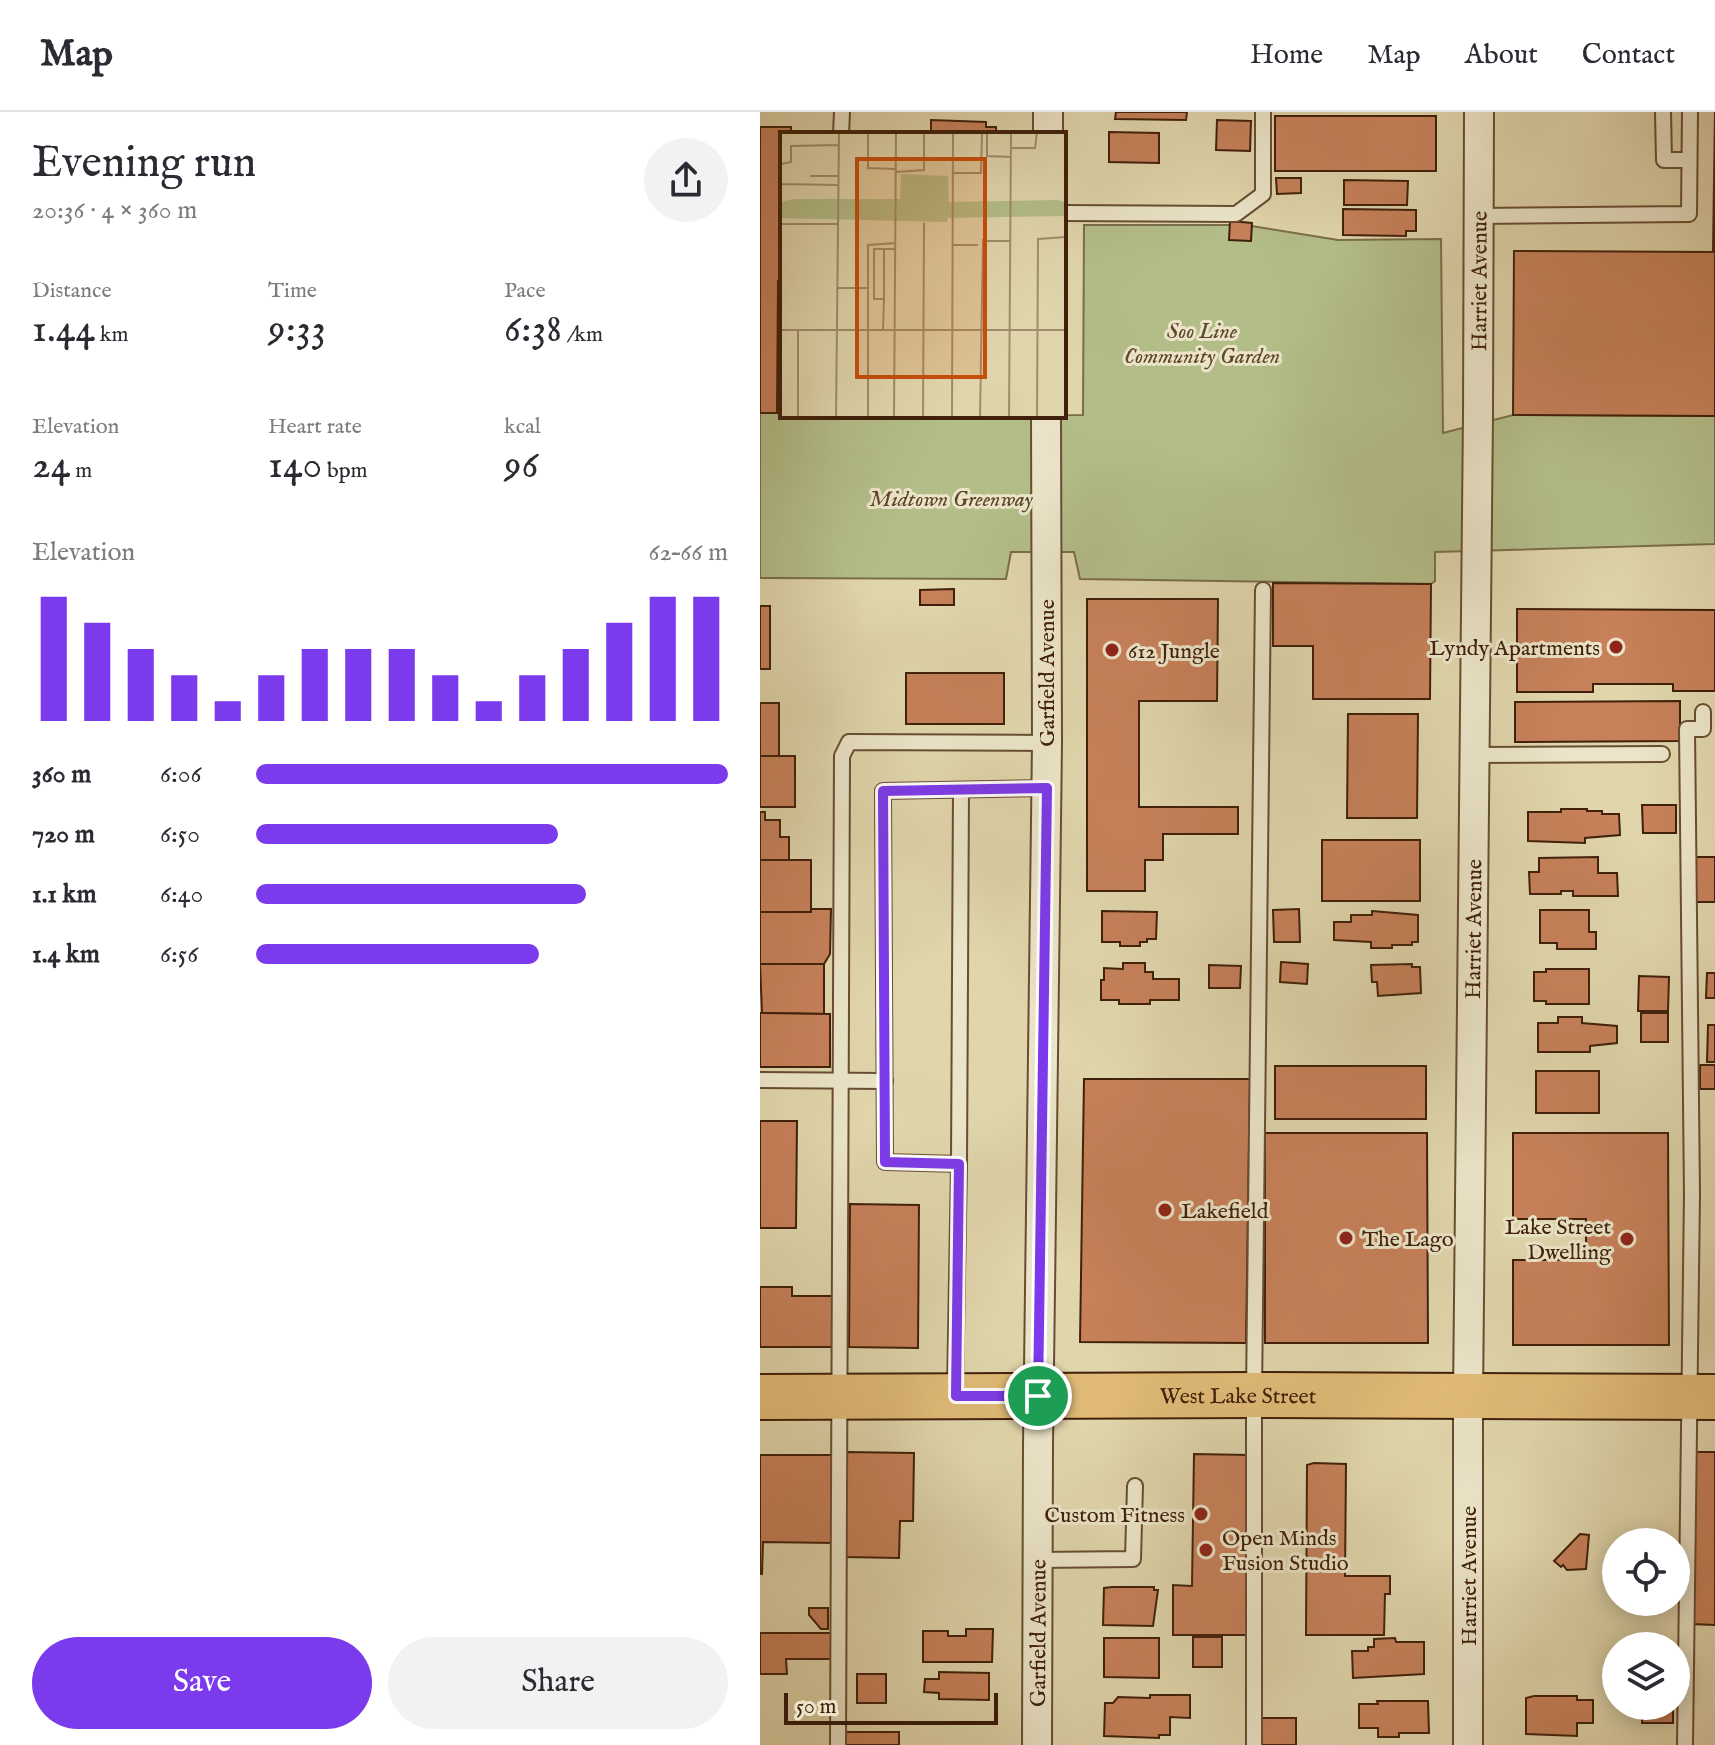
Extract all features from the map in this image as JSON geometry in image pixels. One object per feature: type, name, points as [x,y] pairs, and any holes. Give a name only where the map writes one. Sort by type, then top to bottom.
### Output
[{"type":"main road","name":"West Lake Street","points":[[760,1397],[1701,1397]]},
{"type":"street","name":"Harriet Avenue","points":[[1468,1745],[1479,112]]},
{"type":"street","name":"Garfield Avenue","points":[[1037,1745],[1038,1396],[1047,788],[1046,418]]},
{"type":"lane","points":[[841,132],[842,112]]},
{"type":"lane","points":[[1066,213],[1236,214],[1263,194],[1263,112]]},
{"type":"lane","points":[[1663,112],[1664,160],[1689,160]]},
{"type":"lane","points":[[1479,216],[1689,214],[1690,112]]},
{"type":"lane","points":[[1254,1745],[1254,1395],[1263,590]]},
{"type":"lane","points":[[1685,1745],[1701,1397],[1692,1178],[1687,729],[1709,728],[1703,712]]},
{"type":"lane","points":[[838,1745],[842,756],[849,742],[1047,743]]},
{"type":"lane","points":[[1474,755],[1662,754]]},
{"type":"lane","points":[[959,1164],[885,1162],[883,791],[1047,788]]},
{"type":"lane","points":[[956,1396],[961,790]]},
{"type":"lane","points":[[760,1080],[885,1081]]},
{"type":"lane","points":[[1038,1560],[1133,1559],[1135,1486]]},
{"type":"green space","name":"Midtown Greenway","points":[[1084,225],[1245,225],[1338,240],[1441,239],[1443,433],[1513,415],[1715,416],[1715,544],[1435,552],[1435,581],[1431,584],[1080,579],[1074,552],[1011,552],[1006,579],[760,578],[760,413],[780,413],[780,418],[1066,418],[1066,415],[1083,415]]},
{"type":"building","points":[[1116,112],[1187,112],[1186,120],[1115,119]]},
{"type":"building","points":[[1715,112],[1715,416],[1513,415],[1514,251],[1713,252]]},
{"type":"building","points":[[1275,116],[1436,116],[1436,171],[1275,171]]},
{"type":"building","points":[[931,120],[986,122],[986,127],[996,127],[996,132],[931,132]]},
{"type":"building","points":[[1217,120],[1251,121],[1250,151],[1216,150]]},
{"type":"building","points":[[760,127],[791,127],[791,132],[780,132],[777,413],[760,413]]},
{"type":"building","points":[[1109,132],[1159,133],[1159,163],[1109,162]]},
{"type":"building","points":[[1276,178],[1301,178],[1301,193],[1277,194]]},
{"type":"building","points":[[1344,180],[1408,181],[1407,205],[1344,205]]},
{"type":"building","points":[[1343,209],[1416,210],[1416,231],[1406,231],[1406,236],[1343,235]]},
{"type":"building","points":[[1230,221],[1252,223],[1251,241],[1229,240]]},
{"type":"building","points":[[1273,583],[1431,584],[1430,699],[1313,699],[1313,646],[1273,646]]},
{"type":"building","points":[[954,589],[954,605],[920,605],[920,590]]},
{"type":"building","points":[[1087,599],[1218,599],[1217,701],[1139,701],[1139,807],[1238,807],[1238,834],[1163,834],[1163,860],[1145,860],[1145,891],[1087,891]]},
{"type":"building","points":[[760,606],[770,606],[770,669],[760,669]]},
{"type":"building","name":"Lyndy Apartments","points":[[1517,609],[1715,610],[1715,691],[1673,691],[1673,684],[1593,684],[1593,692],[1517,692]]},
{"type":"building","points":[[906,673],[1004,673],[1004,724],[906,724]]},
{"type":"building","points":[[1680,701],[1680,741],[1515,742],[1515,702]]},
{"type":"building","points":[[760,703],[779,703],[779,756],[760,756]]},
{"type":"building","points":[[1348,714],[1418,714],[1417,818],[1347,818]]},
{"type":"building","points":[[760,756],[795,756],[795,807],[760,807]]},
{"type":"building","points":[[1642,805],[1676,805],[1676,833],[1643,833]]},
{"type":"building","points":[[1561,809],[1619,814],[1620,835],[1585,838],[1585,843],[1528,841],[1528,812],[1561,812]]},
{"type":"building","points":[[760,812],[765,812],[765,820],[780,820],[780,837],[789,837],[789,860],[760,860]]},
{"type":"building","points":[[1322,840],[1420,840],[1420,901],[1322,901]]},
{"type":"building","points":[[1598,857],[1598,873],[1617,873],[1618,896],[1573,896],[1573,891],[1530,894],[1529,872],[1539,872],[1539,858]]},
{"type":"building","points":[[1694,857],[1715,857],[1715,902],[1694,902]]},
{"type":"building","points":[[760,860],[811,860],[811,912],[760,912]]},
{"type":"building","points":[[811,909],[831,909],[830,954],[824,964],[760,964],[760,912],[811,912]]},
{"type":"building","points":[[1299,909],[1300,942],[1274,942],[1273,910]]},
{"type":"building","points":[[1540,910],[1589,910],[1589,932],[1596,932],[1596,949],[1557,949],[1557,943],[1540,943]]},
{"type":"building","points":[[1102,911],[1157,912],[1156,939],[1140,942],[1140,946],[1102,942]]},
{"type":"building","points":[[1372,911],[1418,915],[1418,942],[1392,945],[1392,948],[1371,948],[1371,942],[1334,940],[1334,922],[1351,922],[1351,915],[1372,915]]},
{"type":"building","points":[[1281,962],[1308,964],[1307,984],[1280,982]]},
{"type":"building","points":[[1123,963],[1145,963],[1145,972],[1153,972],[1153,979],[1179,979],[1179,1000],[1119,1004],[1119,1000],[1101,1000],[1104,968],[1123,969]]},
{"type":"building","points":[[760,964],[824,964],[824,1014],[762,1013]]},
{"type":"building","points":[[1412,964],[1412,967],[1420,967],[1421,993],[1378,996],[1377,982],[1372,982],[1371,965]]},
{"type":"building","points":[[1209,965],[1241,966],[1240,988],[1209,988]]},
{"type":"building","points":[[1546,969],[1589,969],[1589,1004],[1534,1001],[1534,972],[1546,972]]},
{"type":"building","points":[[1707,973],[1715,973],[1715,998],[1706,998]]},
{"type":"building","points":[[1639,976],[1669,977],[1668,1011],[1638,1011]]},
{"type":"building","points":[[760,1013],[830,1014],[830,1067],[760,1067]]},
{"type":"building","points":[[1641,1013],[1668,1013],[1668,1042],[1641,1042]]},
{"type":"building","points":[[1558,1017],[1582,1017],[1582,1023],[1617,1026],[1617,1043],[1590,1046],[1590,1052],[1538,1052],[1538,1023],[1558,1023]]},
{"type":"building","points":[[1708,1025],[1715,1025],[1715,1062],[1707,1062]]},
{"type":"building","points":[[1700,1065],[1715,1065],[1715,1089],[1700,1089]]},
{"type":"building","points":[[1275,1066],[1426,1066],[1426,1119],[1275,1119]]},
{"type":"building","points":[[1536,1071],[1599,1071],[1599,1113],[1536,1113]]},
{"type":"building","name":"Lakefield","points":[[1084,1079],[1250,1079],[1246,1343],[1080,1342]]},
{"type":"building","points":[[760,1121],[797,1121],[796,1228],[760,1228]]},
{"type":"building","name":"The Lago","points":[[1265,1133],[1427,1133],[1428,1343],[1265,1343]]},
{"type":"building","name":"Lake Street Dwelling","points":[[1513,1133],[1668,1133],[1669,1345],[1513,1345],[1513,1260],[1586,1260],[1586,1219],[1513,1219]]},
{"type":"building","points":[[850,1204],[919,1205],[918,1348],[849,1347]]},
{"type":"building","points":[[760,1287],[792,1287],[792,1296],[834,1296],[835,1347],[760,1347]]},
{"type":"building","points":[[847,1452],[914,1453],[913,1521],[900,1521],[899,1558],[845,1557]]},
{"type":"building","points":[[1692,1452],[1715,1452],[1715,1625],[1691,1624]]},
{"type":"building","points":[[1194,1454],[1248,1455],[1247,1635],[1173,1635],[1173,1585],[1192,1586]]},
{"type":"building","points":[[760,1455],[833,1455],[833,1543],[763,1542],[762,1574],[760,1574]]},
{"type":"building","points":[[1346,1464],[1345,1576],[1390,1576],[1390,1594],[1385,1594],[1384,1635],[1306,1635],[1307,1465]]},
{"type":"building","points":[[1580,1534],[1589,1535],[1586,1569],[1567,1570],[1554,1561]]},
{"type":"building","points":[[1154,1587],[1158,1590],[1153,1626],[1103,1625],[1104,1588]]},
{"type":"building","points":[[809,1608],[828,1608],[828,1629],[821,1629],[809,1615]]},
{"type":"building","points":[[966,1629],[993,1629],[992,1662],[923,1662],[923,1631],[948,1631],[948,1636],[966,1636]]},
{"type":"building","points":[[760,1633],[832,1633],[832,1659],[786,1659],[787,1674],[760,1674]]},
{"type":"building","points":[[1193,1637],[1222,1637],[1222,1667],[1193,1667]]},
{"type":"building","points":[[1104,1638],[1159,1638],[1159,1678],[1104,1677]]},
{"type":"building","points":[[1395,1638],[1396,1642],[1424,1642],[1424,1674],[1353,1678],[1352,1651],[1368,1651],[1368,1647],[1374,1647],[1374,1639]]},
{"type":"building","points":[[939,1672],[989,1673],[989,1700],[939,1699],[939,1693],[924,1692],[925,1679],[939,1679]]},
{"type":"building","points":[[857,1674],[886,1674],[886,1703],[857,1703]]},
{"type":"building","points":[[1150,1695],[1190,1695],[1190,1718],[1170,1717],[1170,1735],[1159,1735],[1159,1738],[1104,1736],[1105,1703],[1113,1703],[1118,1697],[1150,1698]]},
{"type":"building","points":[[1577,1696],[1577,1700],[1593,1700],[1593,1723],[1577,1723],[1577,1736],[1526,1734],[1526,1698]]},
{"type":"building","points":[[1377,1701],[1428,1701],[1429,1733],[1378,1737],[1378,1728],[1359,1728],[1359,1704],[1378,1704]]},
{"type":"building","points":[[1262,1718],[1296,1718],[1296,1745],[1262,1745]]},
{"type":"building","points":[[1642,1720],[1673,1720],[1673,1723],[1642,1723]]},
{"type":"building","points":[[845,1732],[899,1732],[899,1745],[845,1745]]},
{"type":"place","name":"Lyndy Apartments","points":[[1616,647]]},
{"type":"place","name":"612 Jungle","points":[[1112,650]]},
{"type":"place","name":"Lakefield","points":[[1165,1210]]},
{"type":"place","name":"The Lago","points":[[1346,1238]]},
{"type":"place","name":"Lake Street Dwelling","points":[[1627,1239]]},
{"type":"place","name":"Custom Fitness","points":[[1201,1514]]},
{"type":"place","name":"Open Minds Fusion Studio","points":[[1206,1550]]},
{"type":"route","points":[[1047,788],[1038,1396],[956,1396],[959,1164],[885,1162],[883,791],[1047,788]]},
{"type":"park label","name":"Soo Line Community Garden","points":[[1202,342]]}]
